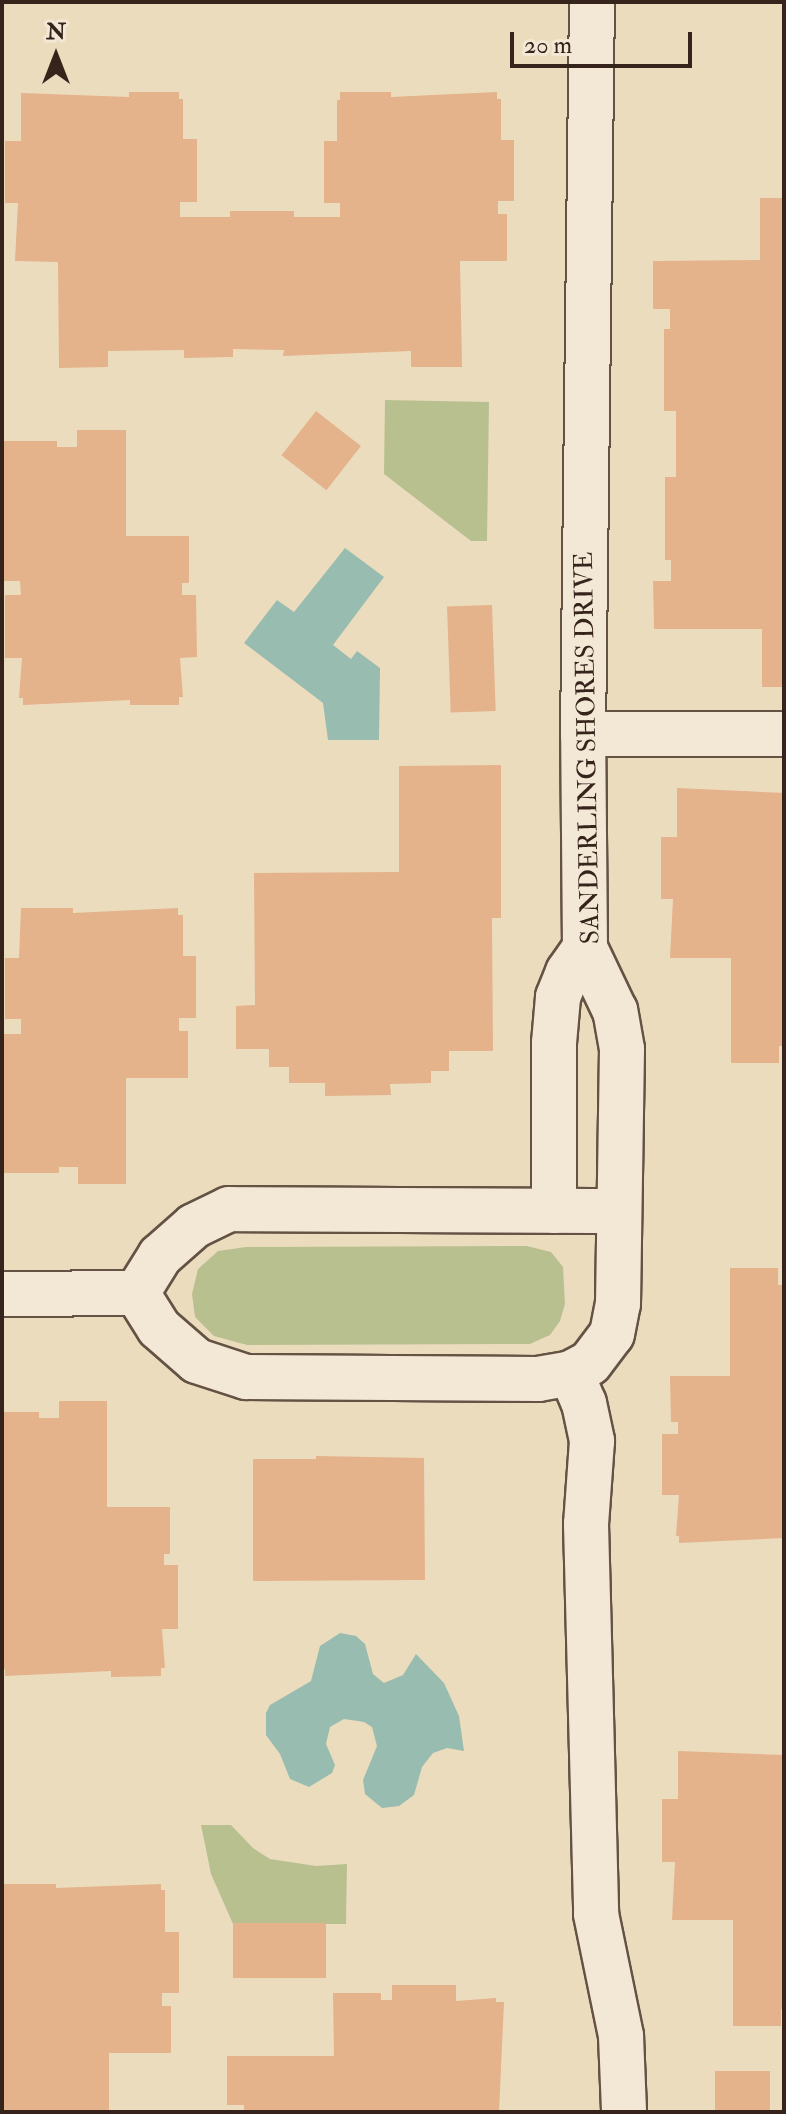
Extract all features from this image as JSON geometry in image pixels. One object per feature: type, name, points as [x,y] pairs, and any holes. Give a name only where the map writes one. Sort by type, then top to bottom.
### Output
[{"type":"lane","name":"SANDERLING SHORES DRIVE","points":[[571,1373],[590,1363],[612,1334],[618,1304],[622,1049],[615,1011],[585,948],[583,734],[592,2]]},
{"type":"lane","points":[[583,734],[784,734]]},
{"type":"lane","points":[[554,1211],[554,1043],[558,997],[568,972],[585,948]]},
{"type":"lane","points":[[137,1293],[160,1256],[194,1226],[229,1209],[619,1211]]},
{"type":"lane","points":[[2,1294],[137,1293]]},
{"type":"lane","points":[[137,1293],[159,1328],[197,1361],[246,1377],[538,1379],[571,1373],[584,1403],[592,1441],[586,1524],[596,1887],[600,1941],[621,2036],[624,2112]]},
{"type":"green space","points":[[385,400],[489,402],[487,541],[471,541],[384,474]]},
{"type":"green space","points":[[527,1246],[551,1252],[563,1267],[565,1304],[560,1321],[550,1335],[530,1344],[247,1345],[214,1336],[195,1317],[192,1294],[198,1269],[218,1251],[246,1247]]},
{"type":"green space","points":[[201,1825],[231,1825],[253,1848],[270,1859],[316,1866],[347,1864],[346,1924],[233,1924],[211,1874]]},
{"type":"water","points":[[345,548],[384,577],[333,645],[351,659],[357,651],[380,668],[379,740],[328,740],[323,703],[244,643],[277,600],[294,612]]},
{"type":"water","points":[[340,1633],[356,1636],[365,1644],[373,1674],[384,1683],[403,1675],[416,1654],[444,1683],[459,1716],[464,1751],[447,1748],[433,1753],[422,1767],[414,1795],[399,1806],[382,1808],[365,1794],[363,1780],[377,1746],[372,1727],[364,1722],[344,1719],[330,1727],[326,1744],[335,1765],[332,1773],[309,1787],[290,1779],[280,1754],[266,1735],[266,1713],[270,1705],[311,1681],[320,1646]]},
{"type":"building","points":[[129,92],[179,92],[179,99],[183,99],[183,139],[197,139],[197,202],[180,202],[180,217],[230,217],[230,211],[294,211],[294,217],[340,217],[340,203],[324,203],[324,141],[337,141],[337,100],[340,100],[340,92],[391,92],[391,97],[497,92],[497,99],[501,99],[501,140],[514,140],[514,201],[498,201],[498,214],[507,214],[507,261],[460,261],[462,367],[411,367],[411,351],[283,356],[284,350],[233,349],[233,357],[184,358],[184,350],[108,351],[108,367],[59,368],[58,262],[15,261],[18,203],[5,203],[5,141],[21,141],[21,93],[129,97]]},
{"type":"building","points":[[760,198],[784,198],[784,687],[762,687],[762,629],[654,629],[653,581],[671,581],[671,560],[665,560],[665,477],[676,477],[676,411],[664,411],[664,329],[670,329],[670,309],[653,309],[653,261],[760,260]]},
{"type":"building","points":[[316,411],[361,446],[326,490],[282,455]]},
{"type":"building","points":[[77,430],[126,430],[126,536],[189,536],[189,583],[182,583],[182,595],[196,595],[197,657],[180,658],[183,697],[179,697],[179,705],[130,705],[130,700],[23,705],[23,698],[19,698],[22,658],[5,658],[5,595],[21,595],[20,581],[2,581],[2,441],[57,441],[57,447],[77,447]]},
{"type":"building","points":[[492,605],[496,711],[451,713],[447,607]]},
{"type":"building","points":[[501,765],[501,918],[492,918],[493,1051],[449,1051],[449,1071],[431,1071],[431,1083],[390,1084],[391,1095],[325,1096],[325,1083],[289,1083],[289,1067],[269,1067],[269,1049],[236,1049],[236,1006],[255,1005],[254,873],[399,872],[399,766]]},
{"type":"building","points":[[677,788],[784,793],[784,1046],[779,1046],[779,1063],[731,1063],[731,958],[670,958],[673,899],[661,899],[661,837],[677,837]]},
{"type":"building","points":[[21,908],[73,908],[73,913],[178,908],[178,915],[183,915],[183,956],[196,956],[196,1018],[179,1018],[179,1031],[188,1031],[188,1078],[126,1078],[126,1184],[78,1184],[78,1167],[59,1167],[59,1173],[2,1173],[2,1034],[21,1034],[21,1019],[5,1019],[5,958],[19,958]]},
{"type":"building","points":[[730,1268],[778,1268],[778,1285],[784,1285],[784,1538],[679,1543],[679,1536],[676,1536],[679,1495],[662,1495],[662,1434],[678,1434],[678,1422],[671,1422],[670,1376],[730,1376]]},
{"type":"building","points":[[59,1401],[107,1401],[107,1507],[170,1507],[170,1554],[164,1554],[164,1565],[178,1565],[178,1629],[162,1629],[165,1668],[161,1668],[161,1676],[111,1677],[111,1671],[5,1676],[5,1669],[2,1669],[2,1412],[39,1412],[39,1418],[59,1418]]},
{"type":"building","points":[[316,1456],[424,1458],[425,1580],[253,1581],[253,1459],[316,1459]]},
{"type":"building","points":[[678,1751],[784,1755],[784,2009],[781,2009],[781,2026],[733,2026],[733,1920],[672,1920],[675,1862],[662,1862],[662,1799],[678,1799]]},
{"type":"building","points":[[4,1884],[56,1884],[56,1888],[161,1884],[161,1890],[165,1890],[165,1932],[179,1932],[179,1993],[162,1993],[162,2006],[171,2006],[171,2053],[109,2053],[109,2112],[2,2112]]},
{"type":"building","points":[[233,1923],[326,1923],[326,1978],[233,1978]]},
{"type":"building","points":[[392,1985],[456,1985],[456,2001],[496,1998],[496,2002],[504,2002],[499,2112],[244,2112],[244,2105],[227,2105],[227,2056],[334,2056],[333,1993],[381,1993],[381,2000],[392,2000]]},
{"type":"building","points":[[715,2071],[770,2071],[770,2112],[715,2112]]}]
